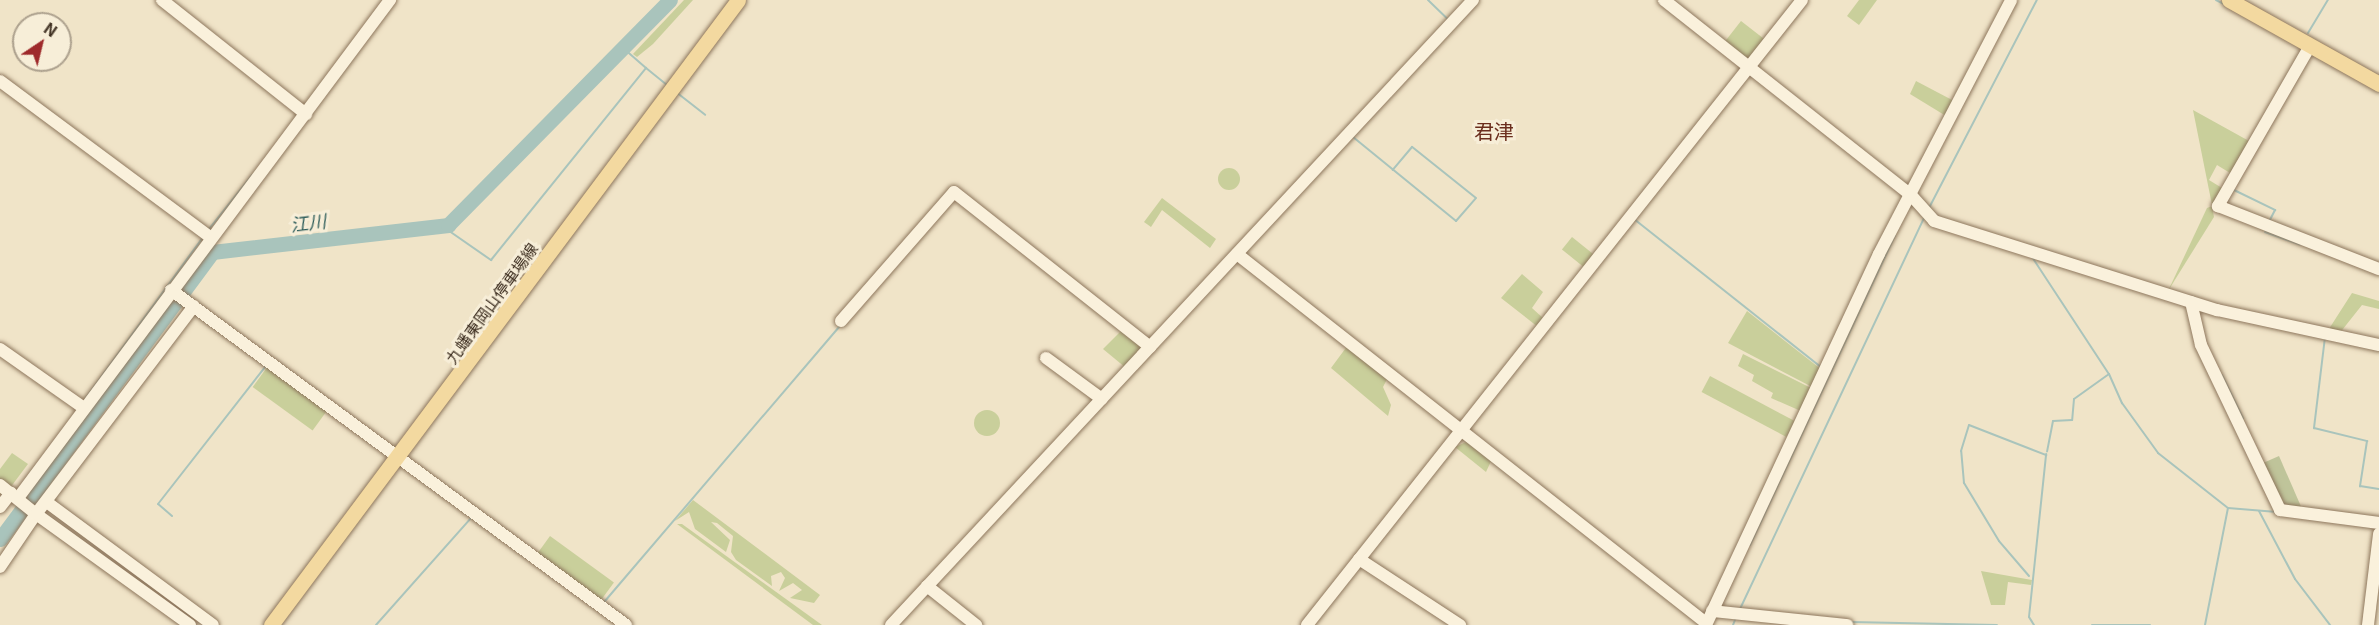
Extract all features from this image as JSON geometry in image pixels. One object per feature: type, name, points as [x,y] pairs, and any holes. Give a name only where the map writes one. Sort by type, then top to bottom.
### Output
[{"type":"main road","name":"九蟠東岡山停車場線","points":[[271,625],[399,457],[738,0]]},
{"type":"main road","points":[[2229,0],[2308,49],[2379,84]]},
{"type":"street","points":[[162,0],[303,112]]},
{"type":"street","points":[[0,507],[17,497],[81,406],[171,290],[206,235],[390,0]]},
{"type":"street","points":[[891,625],[930,588],[1150,347],[1240,256],[1473,0]]},
{"type":"street","points":[[1664,0],[1910,194],[1934,221],[2189,304],[2379,345]]},
{"type":"street","points":[[1307,625],[1362,561],[1751,68],[1802,0]]},
{"type":"street","points":[[1240,256],[1462,434],[1706,624],[1715,612],[1910,194],[2011,0]]},
{"type":"street","points":[[2308,49],[2218,206],[2379,269]]},
{"type":"street","points":[[0,81],[206,235]]},
{"type":"street","points":[[841,321],[954,192],[1150,347]]},
{"type":"street","points":[[171,290],[627,625]]},
{"type":"street","points":[[2189,304],[2204,352],[2227,389],[2280,510],[2379,523]]},
{"type":"street","points":[[0,567],[192,306]]},
{"type":"street","points":[[0,349],[81,406]]},
{"type":"street","points":[[1046,358],[1102,399]]},
{"type":"street","points":[[0,485],[17,497],[42,508],[213,625]]},
{"type":"street","points":[[42,508],[190,625]]},
{"type":"street","points":[[2368,625],[2379,534]]},
{"type":"street","points":[[1362,561],[1460,625]]},
{"type":"street","points":[[930,588],[976,625]]},
{"type":"street","points":[[1715,612],[1736,616],[1847,625]]},
{"type":"green space","points":[[684,0],[693,0],[653,44],[637,57],[633,54]]},
{"type":"green space","points":[[1859,0],[1877,0],[1859,25],[1847,16]]},
{"type":"green space","points":[[1741,21],[1764,39],[1747,60],[1724,42]]},
{"type":"green space","points":[[1916,81],[1954,101],[1946,116],[1910,94]]},
{"type":"green space","points":[[2193,110],[2249,141],[2230,173],[2217,165],[2209,180],[2222,188],[2212,205]]},
{"type":"green space","points":[[1229,168],[1237,171],[1240,179],[1237,187],[1229,190],[1221,187],[1218,179],[1221,171]]},
{"type":"green space","points":[[1162,198],[1216,239],[1210,248],[1162,210],[1151,227],[1144,222]]},
{"type":"green space","points":[[2212,206],[2214,217],[2168,291],[2207,208]]},
{"type":"green space","points":[[1572,237],[1594,255],[1584,267],[1562,249]]},
{"type":"green space","points":[[1522,274],[1543,292],[1532,308],[1544,319],[1538,327],[1501,298]]},
{"type":"green space","points":[[2352,293],[2379,301],[2379,309],[2362,305],[2339,334],[2327,332]]},
{"type":"green space","points":[[1747,311],[1822,370],[1814,388],[1728,343]]},
{"type":"green space","points":[[1121,331],[1145,349],[1126,368],[1103,349]]},
{"type":"green space","points":[[1348,345],[1388,377],[1383,387],[1391,405],[1388,416],[1331,368]]},
{"type":"green space","points":[[1743,354],[1813,389],[1803,412],[1771,398],[1773,393],[1752,381],[1754,375],[1738,366]]},
{"type":"green space","points":[[268,366],[328,409],[313,431],[253,387]]},
{"type":"green space","points":[[1710,376],[1795,421],[1786,437],[1702,392]]},
{"type":"green space","points":[[987,410],[996,414],[1000,423],[996,432],[987,436],[978,432],[974,423],[978,414]]},
{"type":"green space","points":[[1468,441],[1492,459],[1486,472],[1455,447]]},
{"type":"green space","points":[[12,453],[28,464],[10,488],[0,480],[0,469]]},
{"type":"green space","points":[[2279,456],[2303,511],[2283,509],[2263,463]]},
{"type":"green space","points":[[693,500],[820,595],[814,603],[790,598],[802,590],[793,583],[779,591],[785,578],[781,572],[771,576],[772,586],[736,560],[731,552],[733,536],[717,523],[711,522],[730,540],[726,552],[695,529],[689,512],[675,521]]},
{"type":"green space","points":[[677,524],[682,524],[822,625],[813,625]]},
{"type":"green space","points":[[550,536],[614,582],[600,602],[536,555]]},
{"type":"green space","points":[[1981,571],[2032,580],[2031,585],[2008,582],[2005,605],[1991,605]]},
{"type":"waterway","name":"江川","points":[[0,539],[212,252],[448,225],[670,0]]},
{"type":"waterway","points":[[1428,0],[1448,19]]},
{"type":"waterway","points":[[1929,208],[2037,0]]},
{"type":"waterway","points":[[2216,0],[2224,4]]},
{"type":"waterway","points":[[2308,33],[2328,0]]},
{"type":"waterway","points":[[442,226],[491,260],[646,68],[623,48]]},
{"type":"waterway","points":[[646,68],[667,85]]},
{"type":"waterway","points":[[676,92],[705,115]]},
{"type":"waterway","points":[[1353,137],[1456,221],[1476,198],[1412,147],[1393,170]]},
{"type":"waterway","points":[[209,229],[252,175]]},
{"type":"waterway","points":[[2234,190],[2275,210],[2270,220]]},
{"type":"waterway","points":[[1740,609],[1924,218]]},
{"type":"waterway","points":[[1634,219],[1822,368]]},
{"type":"waterway","points":[[2265,232],[2300,245]]},
{"type":"waterway","points":[[1750,545],[1895,235]]},
{"type":"waterway","points":[[85,399],[204,236]]},
{"type":"waterway","points":[[2032,257],[2109,374],[2074,399],[2072,420],[2053,421],[2047,451]]},
{"type":"waterway","points":[[605,601],[840,326]]},
{"type":"waterway","points":[[2325,337],[2314,428],[2367,441],[2360,486],[2379,489]]},
{"type":"waterway","points":[[172,516],[158,504],[266,366]]},
{"type":"waterway","points":[[2109,374],[2122,403],[2158,453],[2228,508],[2277,512]]},
{"type":"waterway","points":[[2222,375],[2243,418]]},
{"type":"waterway","points":[[2029,576],[1999,541],[1964,483],[1961,451],[1969,425],[2046,455]]},
{"type":"waterway","points":[[2034,625],[2029,617],[2046,454]]},
{"type":"waterway","points":[[29,500],[38,503]]},
{"type":"waterway","points":[[2205,625],[2228,508]]},
{"type":"waterway","points":[[2259,511],[2295,579],[2330,625]]},
{"type":"waterway","points":[[376,625],[472,517]]},
{"type":"waterway","points":[[1733,625],[1736,617]]},
{"type":"waterway","points":[[1851,622],[1997,625]]},
{"type":"waterway","points":[[2092,625],[2150,625]]},
{"type":"district","name":"君津","points":[[1494,130]]}]
